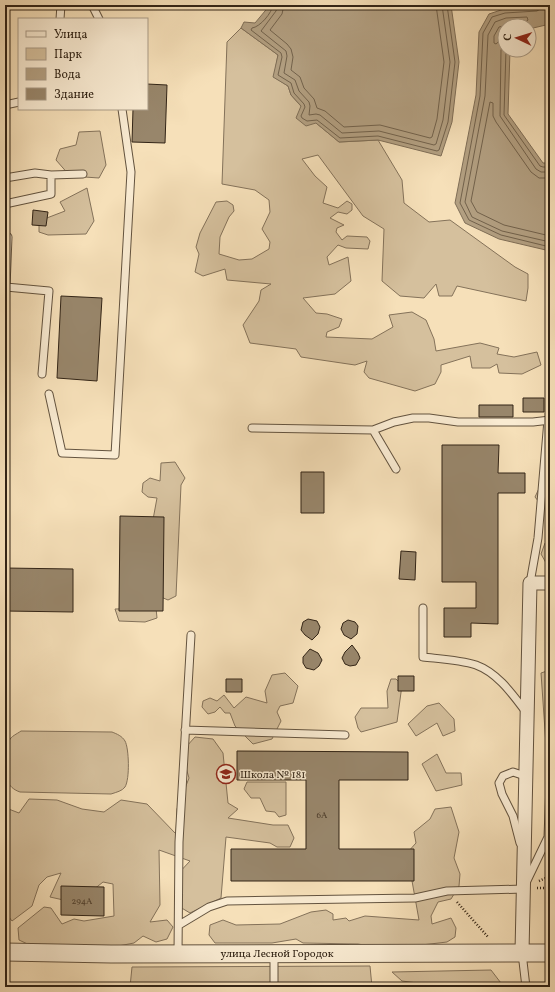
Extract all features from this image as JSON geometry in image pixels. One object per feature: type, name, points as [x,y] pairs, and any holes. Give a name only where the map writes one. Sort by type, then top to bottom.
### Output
[{"type":"street","points":[[522,952],[526,712],[530,584],[550,583]]},
{"type":"street","name":"улица Лесной Городок","points":[[5,952],[111,954],[550,953]]},
{"type":"lane","points":[[60,18],[61,5]]},
{"type":"lane","points":[[92,5],[98,18]]},
{"type":"lane","points":[[5,105],[18,102]]},
{"type":"lane","points":[[49,394],[62,453],[115,455],[131,172],[122,110]]},
{"type":"lane","points":[[5,178],[35,173],[51,175],[83,174]]},
{"type":"lane","points":[[5,204],[50,194],[51,175]]},
{"type":"lane","points":[[5,237],[8,237],[6,287],[49,291],[42,374]]},
{"type":"lane","points":[[252,428],[373,430],[394,422],[413,418],[429,418],[458,422],[533,422],[549,420],[538,538],[530,584]]},
{"type":"lane","points":[[373,430],[396,469]]},
{"type":"lane","points":[[423,608],[423,657],[477,665],[493,675],[509,690],[526,712]]},
{"type":"lane","points":[[178,953],[179,842],[191,635]]},
{"type":"lane","points":[[185,730],[345,735]]},
{"type":"lane","points":[[524,854],[512,816],[502,794],[499,783],[503,776],[513,772],[525,776]]},
{"type":"lane","points":[[179,925],[209,907],[227,902],[415,898],[447,891],[523,889],[548,837],[550,785]]},
{"type":"lane","points":[[522,952],[526,987]]},
{"type":"lane","points":[[274,953],[274,987]]},
{"type":"path","points":[[447,891],[502,952]]},
{"type":"green space","points":[[241,28],[278,55],[274,77],[288,86],[291,95],[316,123],[339,142],[378,140],[402,180],[404,203],[429,222],[450,220],[515,267],[528,274],[526,301],[457,286],[452,296],[439,296],[436,284],[424,298],[400,296],[382,281],[384,229],[363,216],[318,155],[302,159],[315,176],[327,187],[323,203],[338,208],[347,201],[352,204],[352,210],[347,214],[338,212],[330,218],[344,225],[337,228],[336,232],[342,240],[347,236],[367,237],[370,241],[368,249],[346,248],[338,245],[327,257],[329,265],[348,257],[351,281],[335,294],[303,298],[316,313],[327,314],[342,319],[339,327],[327,332],[326,337],[372,339],[393,327],[389,315],[412,312],[426,320],[434,339],[436,351],[480,343],[499,348],[497,354],[514,357],[537,352],[541,365],[522,374],[499,373],[497,364],[490,368],[472,368],[470,356],[441,365],[441,372],[435,384],[415,391],[369,378],[364,372],[367,361],[355,365],[301,357],[296,349],[250,343],[243,325],[259,301],[261,290],[271,284],[227,280],[225,269],[203,276],[195,272],[199,254],[196,247],[200,233],[216,202],[227,201],[233,205],[234,211],[229,217],[220,237],[219,254],[239,260],[252,259],[269,249],[270,242],[262,229],[270,212],[269,200],[255,190],[222,184],[227,42]]},
{"type":"green space","points":[[100,131],[106,165],[99,178],[70,176],[56,160],[60,149],[76,145],[79,132]]},
{"type":"green space","points":[[87,188],[94,221],[86,234],[48,235],[39,232],[39,221],[65,211],[60,202]]},
{"type":"green space","points":[[175,462],[185,478],[181,485],[176,596],[168,600],[154,594],[152,525],[157,498],[148,497],[142,492],[143,483],[150,478],[160,481],[161,463]]},
{"type":"green space","points":[[550,463],[550,516],[535,497],[542,482],[542,466]]},
{"type":"green space","points":[[545,543],[550,543],[550,570],[541,554]]},
{"type":"green space","points":[[156,608],[157,618],[145,622],[119,621],[115,609]]},
{"type":"green space","points":[[550,670],[550,747],[546,745],[541,673]]},
{"type":"green space","points":[[285,673],[298,686],[293,703],[280,706],[277,712],[281,721],[272,739],[253,744],[235,726],[230,713],[225,713],[220,707],[215,712],[208,714],[202,707],[203,701],[210,698],[217,701],[224,695],[234,708],[246,697],[267,703],[265,691],[272,675]]},
{"type":"green space","points":[[391,679],[396,679],[402,685],[397,722],[361,732],[358,728],[355,717],[361,708],[388,708],[387,691]]},
{"type":"green space","points":[[439,703],[454,719],[455,731],[443,736],[437,723],[416,736],[408,724],[427,706]]},
{"type":"green space","points":[[21,731],[112,732],[118,734],[125,741],[127,750],[128,777],[125,787],[111,794],[20,792],[16,790],[10,786],[7,780],[7,754],[10,739]]},
{"type":"green space","points":[[195,737],[213,739],[223,753],[228,803],[238,809],[228,818],[273,825],[288,825],[294,838],[290,847],[277,847],[270,843],[226,837],[221,898],[190,913],[175,904],[176,876],[190,861],[159,850],[160,905],[150,922],[167,920],[173,927],[167,939],[156,942],[143,936],[134,943],[92,951],[36,948],[19,940],[18,928],[44,907],[51,908],[62,924],[74,919],[84,921],[114,916],[113,884],[103,882],[77,903],[50,897],[61,873],[47,877],[39,885],[32,906],[12,921],[5,912],[5,809],[6,808],[19,813],[29,799],[57,800],[82,809],[104,812],[121,800],[147,804],[176,834],[177,809],[189,778],[185,764],[186,747]]},
{"type":"green space","points":[[437,754],[446,773],[461,773],[462,785],[436,791],[422,764]]},
{"type":"green space","points":[[247,782],[286,782],[286,815],[279,817],[275,812],[266,811],[260,798],[251,798],[244,789]]},
{"type":"green space","points":[[451,807],[459,832],[454,858],[460,874],[459,886],[451,899],[438,902],[431,916],[432,924],[451,918],[456,928],[455,937],[447,942],[388,949],[358,944],[303,943],[296,939],[272,943],[215,943],[209,935],[210,925],[223,920],[236,925],[280,924],[311,912],[326,910],[333,914],[333,920],[346,918],[349,921],[365,916],[419,920],[407,853],[416,843],[414,832],[430,819],[435,809]]},
{"type":"green space","points":[[370,966],[372,987],[263,987],[244,984],[210,987],[130,987],[132,967]]},
{"type":"green space","points":[[491,970],[504,987],[448,987],[402,981],[392,972]]},
{"type":"water","points":[[270,5],[451,5],[459,62],[452,122],[441,156],[378,140],[339,142],[316,123],[306,126],[296,118],[301,106],[291,95],[288,86],[273,77],[278,55],[241,28],[244,22],[255,23]]},
{"type":"water","points":[[550,6],[550,24],[537,27],[537,18],[497,18],[497,58],[510,58],[508,114],[543,163],[550,163],[550,251],[499,239],[465,223],[455,203],[476,95],[479,32],[489,14],[504,9]]},
{"type":"building","points":[[148,84],[167,85],[165,143],[132,142],[133,110],[148,110]]},
{"type":"building","points":[[33,210],[48,212],[46,226],[32,225]]},
{"type":"building","points":[[61,296],[102,298],[97,381],[57,378]]},
{"type":"building","points":[[523,398],[544,398],[544,412],[523,412]]},
{"type":"building","points":[[479,405],[513,405],[513,417],[479,417]]},
{"type":"building","points":[[442,445],[499,445],[498,473],[525,473],[525,493],[498,493],[498,624],[471,623],[471,637],[444,637],[444,608],[476,608],[476,582],[442,582]]},
{"type":"building","points":[[301,472],[324,472],[324,513],[301,513]]},
{"type":"building","points":[[120,516],[164,517],[163,611],[119,611]]},
{"type":"building","points":[[401,551],[416,552],[415,580],[399,579]]},
{"type":"building","points":[[5,568],[73,569],[73,612],[5,611]]},
{"type":"building","points":[[308,619],[317,621],[320,627],[318,634],[312,640],[301,630],[303,622]]},
{"type":"building","points":[[348,620],[355,622],[358,626],[357,634],[351,639],[344,635],[341,629],[343,623]]},
{"type":"building","points":[[352,645],[360,658],[356,665],[350,666],[345,664],[342,658],[345,652]]},
{"type":"building","points":[[310,649],[318,653],[322,660],[319,666],[314,670],[306,668],[303,663],[303,657]]},
{"type":"building","points":[[398,676],[414,676],[414,691],[398,691]]},
{"type":"building","points":[[226,679],[242,679],[242,692],[226,692]]},
{"type":"building","points":[[237,751],[408,752],[408,780],[339,780],[339,849],[414,849],[414,881],[231,881],[231,849],[306,849],[306,780],[237,780]]},
{"type":"building","points":[[61,886],[104,887],[104,916],[61,915]]},
{"type":"place","name":"Школа № 181","points":[[226,774]]}]
